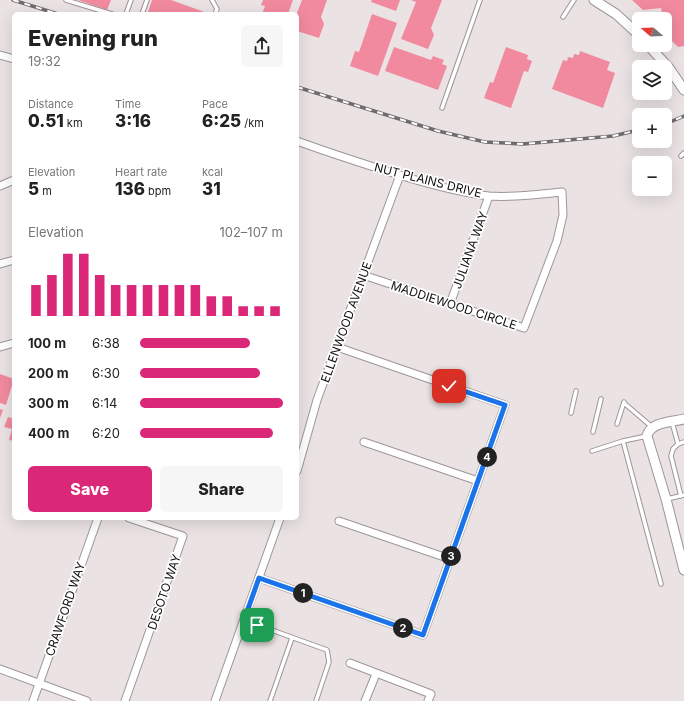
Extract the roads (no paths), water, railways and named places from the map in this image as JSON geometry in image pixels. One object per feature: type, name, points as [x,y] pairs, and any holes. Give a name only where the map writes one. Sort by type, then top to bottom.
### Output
[{"type":"street","points":[[594,0],[616,14],[632,29]]},
{"type":"street","points":[[654,52],[669,68],[684,90]]},
{"type":"street","points":[[0,55],[12,58]]},
{"type":"street","name":"NUT PLAINS DRIVE","points":[[299,142],[319,150],[400,175],[452,189],[489,196],[514,196],[562,192]]},
{"type":"street","name":"ELLENWOOD AVENUE","points":[[299,464],[317,400],[400,175]]},
{"type":"street","points":[[0,186],[12,181]]},
{"type":"street","name":"MADDIEWOOD CIRCLE","points":[[363,275],[524,328],[557,241],[563,215],[562,192]]},
{"type":"street","name":"JULIANA WAY","points":[[450,304],[489,196]]},
{"type":"street","points":[[0,264],[12,261]]},
{"type":"street","points":[[0,348],[12,344]]},
{"type":"street","points":[[259,578],[423,635],[505,405],[337,346]]},
{"type":"street","points":[[684,419],[652,427],[648,431],[647,436],[666,499],[684,570]]},
{"type":"street","points":[[364,442],[478,481]]},
{"type":"street","name":"CRAWFORD WAY","points":[[33,701],[97,520]]},
{"type":"street","name":"DESOTO WAY","points":[[125,701],[183,536],[135,520]]},
{"type":"street","points":[[215,701],[279,520]]},
{"type":"street","points":[[339,521],[450,559]]},
{"type":"street","points":[[350,663],[431,694],[428,701]]},
{"type":"street","points":[[0,669],[87,701]]},
{"type":"street","points":[[365,701],[376,674]]},
{"type":"lane","points":[[66,0],[105,12]]},
{"type":"lane","points":[[127,12],[131,0]]},
{"type":"lane","points":[[143,12],[147,0]]},
{"type":"lane","points":[[212,0],[217,9],[216,12]]},
{"type":"lane","points":[[442,108],[480,0]]},
{"type":"lane","points":[[563,17],[574,0]]},
{"type":"lane","points":[[571,413],[576,392]]},
{"type":"lane","points":[[593,432],[601,399]]},
{"type":"lane","points":[[617,424],[624,403],[652,427]]},
{"type":"lane","points":[[672,422],[678,444]]},
{"type":"lane","points":[[592,451],[623,441],[647,436]]},
{"type":"lane","points":[[623,441],[661,584]]},
{"type":"lane","points":[[666,499],[683,496],[671,456],[673,449],[678,444],[684,442]]},
{"type":"lane","points":[[244,620],[327,650],[330,662],[316,701]]},
{"type":"lane","points":[[270,701],[292,638]]},
{"type":"railway","points":[[13,0],[52,12]]},
{"type":"railway","points":[[299,88],[438,131],[485,142],[523,144],[613,136],[632,132]]},
{"type":"railway","points":[[672,121],[684,116]]}]
